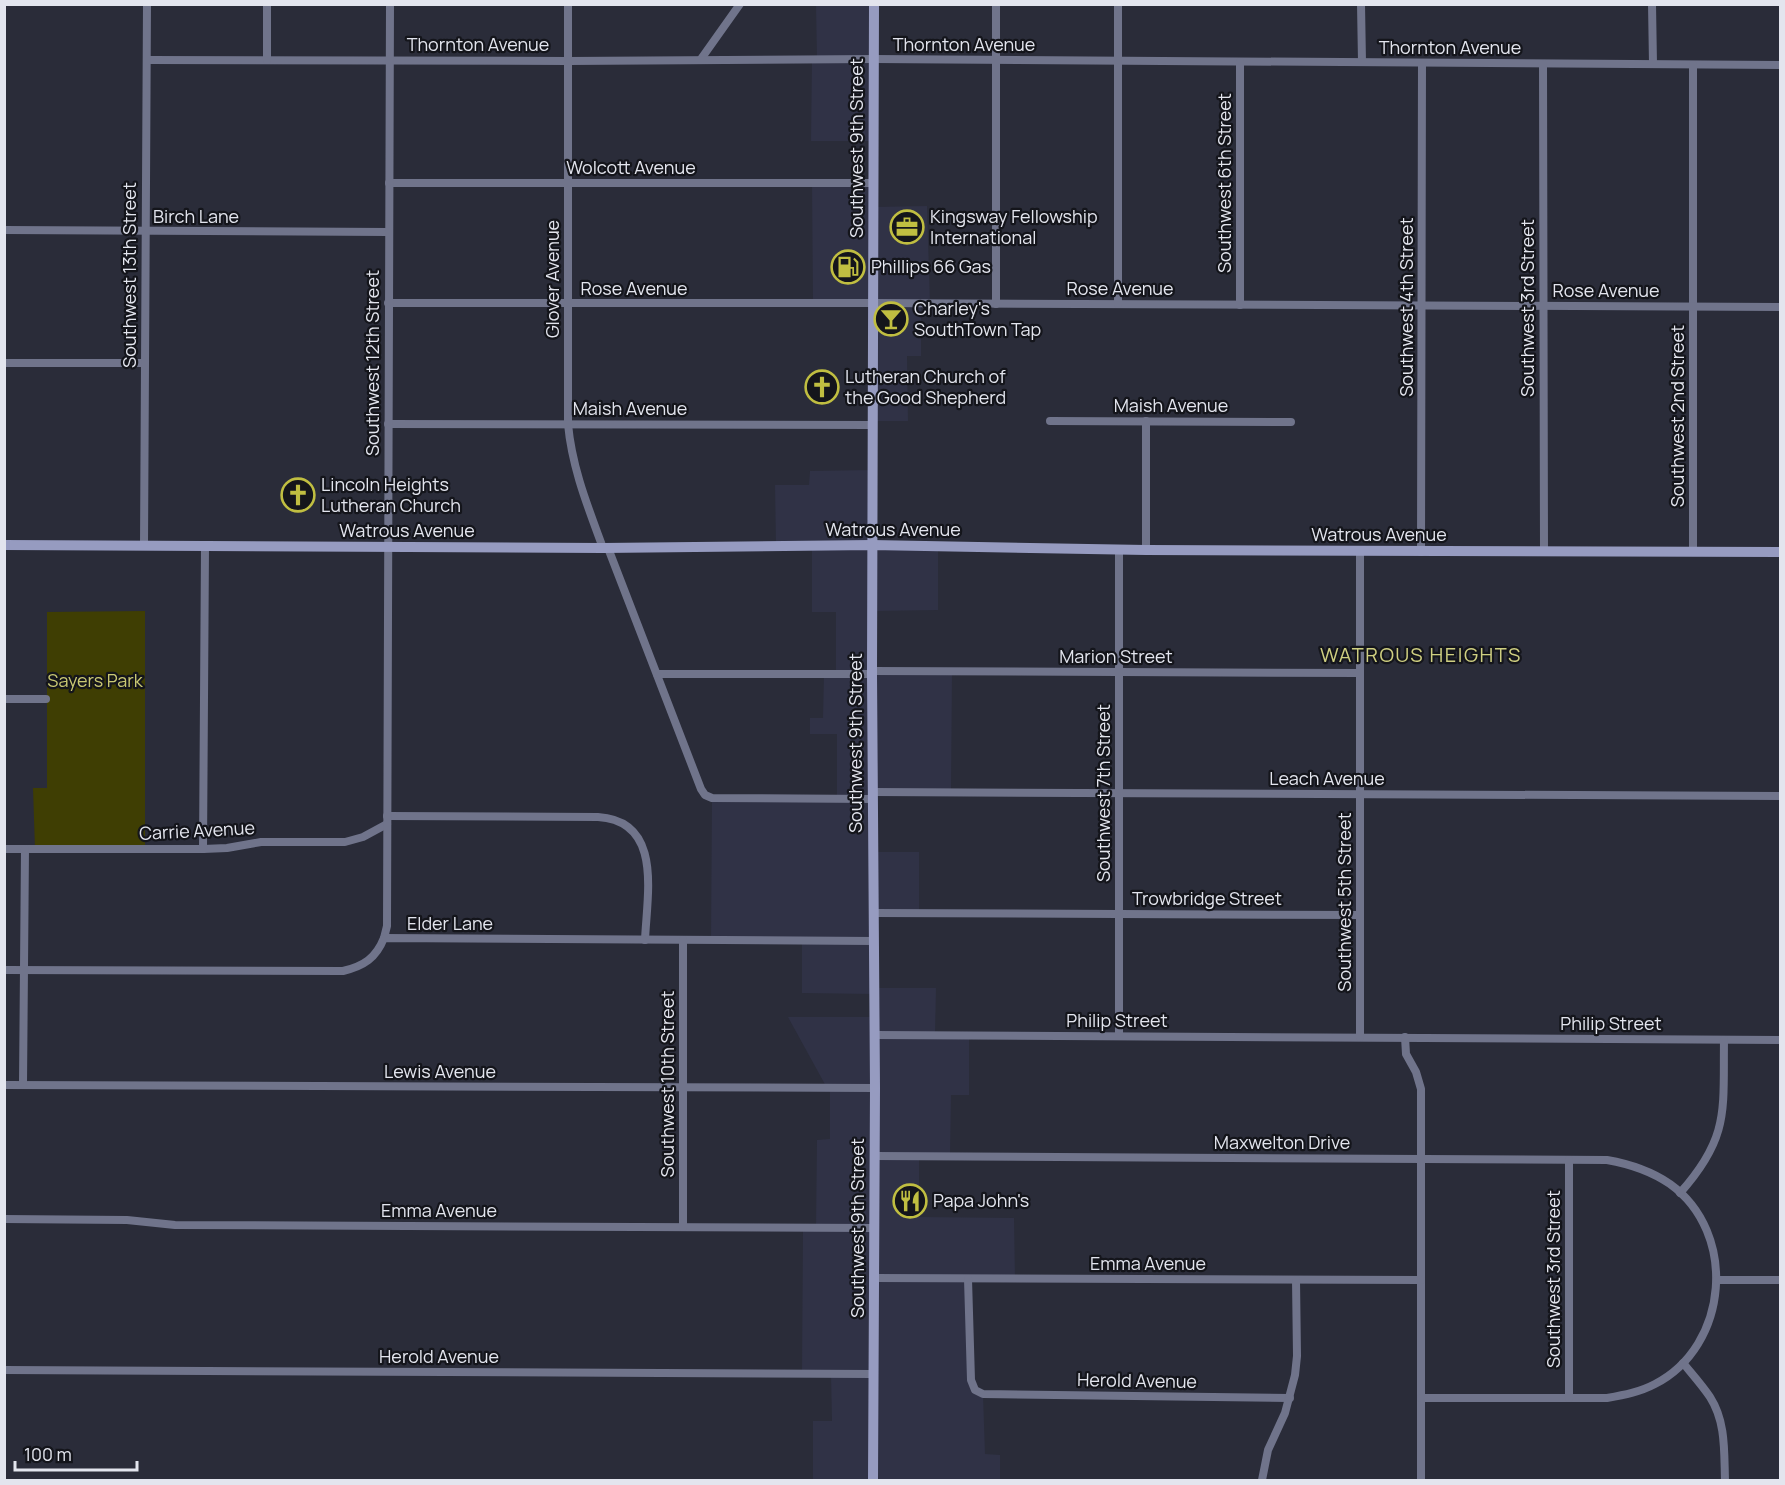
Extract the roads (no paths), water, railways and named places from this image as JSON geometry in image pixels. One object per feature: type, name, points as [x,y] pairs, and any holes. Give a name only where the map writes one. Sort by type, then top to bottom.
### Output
[{"type":"street","name":"Southwest 13th Street","points":[[144,546],[147,4]]},
{"type":"street","points":[[267,4],[267,60]]},
{"type":"street","name":"Southwest 12th Street","points":[[384,938],[387,926],[390,4]]},
{"type":"street","name":"Glover Avenue","points":[[568,4],[568,424],[570,446],[575,473],[657,674],[700,789],[712,798]]},
{"type":"street","points":[[701,59],[740,4]]},
{"type":"street","name":"Southwest 9th Street","points":[[873,1480],[874,4]]},
{"type":"street","points":[[996,4],[996,304]]},
{"type":"street","points":[[1118,4],[1118,304]]},
{"type":"street","points":[[1361,4],[1362,62]]},
{"type":"street","points":[[1652,4],[1653,64]]},
{"type":"street","name":"Thornton Avenue","points":[[147,60],[874,59],[1780,65]]},
{"type":"street","name":"Southwest 6th Street","points":[[1240,62],[1240,304]]},
{"type":"street","name":"Southwest 4th Street","points":[[1421,552],[1422,63]]},
{"type":"street","name":"Southwest 3rd Street","points":[[1543,64],[1544,552]]},
{"type":"street","name":"Southwest 2nd Street","points":[[1693,65],[1693,552]]},
{"type":"street","name":"Wolcott Avenue","points":[[388,183],[874,183]]},
{"type":"street","name":"Birch Lane","points":[[4,230],[388,232]]},
{"type":"street","name":"Rose Avenue","points":[[388,303],[1240,304],[1780,308]]},
{"type":"street","points":[[4,363],[145,363]]},
{"type":"street","name":"Maish Avenue","points":[[1050,421],[1291,422]]},
{"type":"street","points":[[1146,421],[1146,550]]},
{"type":"street","name":"Maish Avenue","points":[[388,424],[873,425]]},
{"type":"street","name":"Watrous Avenue","points":[[4,545],[605,548],[872,545],[1119,550],[1780,552]]},
{"type":"street","points":[[203,849],[205,547]]},
{"type":"street","name":"Southwest 7th Street","points":[[1119,550],[1119,1036]]},
{"type":"street","name":"Southwest 5th Street","points":[[1360,551],[1360,1037]]},
{"type":"street","name":"Marion Street","points":[[657,674],[1360,673]]},
{"type":"street","points":[[4,699],[46,699]]},
{"type":"street","name":"Leach Avenue","points":[[712,798],[1119,793],[1780,796]]},
{"type":"street","name":"Carrie Avenue","points":[[4,849],[203,849],[227,848],[261,842],[345,842],[363,837],[387,820],[612,818],[624,822],[642,842],[648,874],[645,940]]},
{"type":"street","points":[[23,1085],[25,849]]},
{"type":"street","name":"Trowbridge Street","points":[[874,913],[1360,915]]},
{"type":"street","name":"Elder Lane","points":[[4,970],[343,971],[357,968],[370,960],[380,949],[384,938],[874,941]]},
{"type":"street","name":"Southwest 10th Street","points":[[683,940],[683,1227]]},
{"type":"street","name":"Philip Street","points":[[875,1035],[1780,1040]]},
{"type":"street","points":[[1405,1037],[1406,1054],[1416,1072],[1421,1089],[1421,1480]]},
{"type":"street","points":[[1421,1398],[1607,1398],[1632,1394],[1655,1384],[1683,1363],[1700,1342],[1710,1319],[1717,1280],[1715,1257],[1708,1234],[1696,1212],[1680,1193],[1706,1162],[1720,1126],[1723,1113],[1724,1040]]},
{"type":"street","name":"Lewis Avenue","points":[[4,1085],[875,1089]]},
{"type":"street","name":"Maxwelton Drive","points":[[875,1156],[1607,1160],[1625,1163],[1649,1172],[1680,1193]]},
{"type":"street","name":"Southwest 3rd Street","points":[[1569,1160],[1569,1398]]},
{"type":"street","name":"Emma Avenue","points":[[4,1219],[127,1220],[175,1225],[874,1228]]},
{"type":"street","name":"Emma Avenue","points":[[874,1278],[1421,1280]]},
{"type":"street","name":"Herold Avenue","points":[[968,1279],[971,1380],[975,1390],[983,1395],[1290,1398]]},
{"type":"street","points":[[1262,1480],[1268,1450],[1290,1398],[1297,1356],[1296,1280]]},
{"type":"street","points":[[1717,1280],[1780,1280]]},
{"type":"street","points":[[1683,1363],[1710,1396],[1717,1410],[1724,1439],[1725,1480]]},
{"type":"street","name":"Herold Avenue","points":[[4,1370],[873,1374]]},
{"type":"place","name":"Kingsway Fellowship International","points":[[907,227]]},
{"type":"place","name":"Phillips 66 Gas","points":[[848,267]]},
{"type":"place","name":"Charley's SouthTown Tap","points":[[891,319]]},
{"type":"place","name":"Lutheran Church of the Good Shepherd","points":[[822,387]]},
{"type":"place","name":"Lincoln Heights Lutheran Church","points":[[298,495]]},
{"type":"place","name":"Papa John's","points":[[910,1201]]},
{"type":"district","name":"WATROUS HEIGHTS","points":[[1421,655]]},
{"type":"park label","name":"Sayers Park","points":[[95,681]]}]
